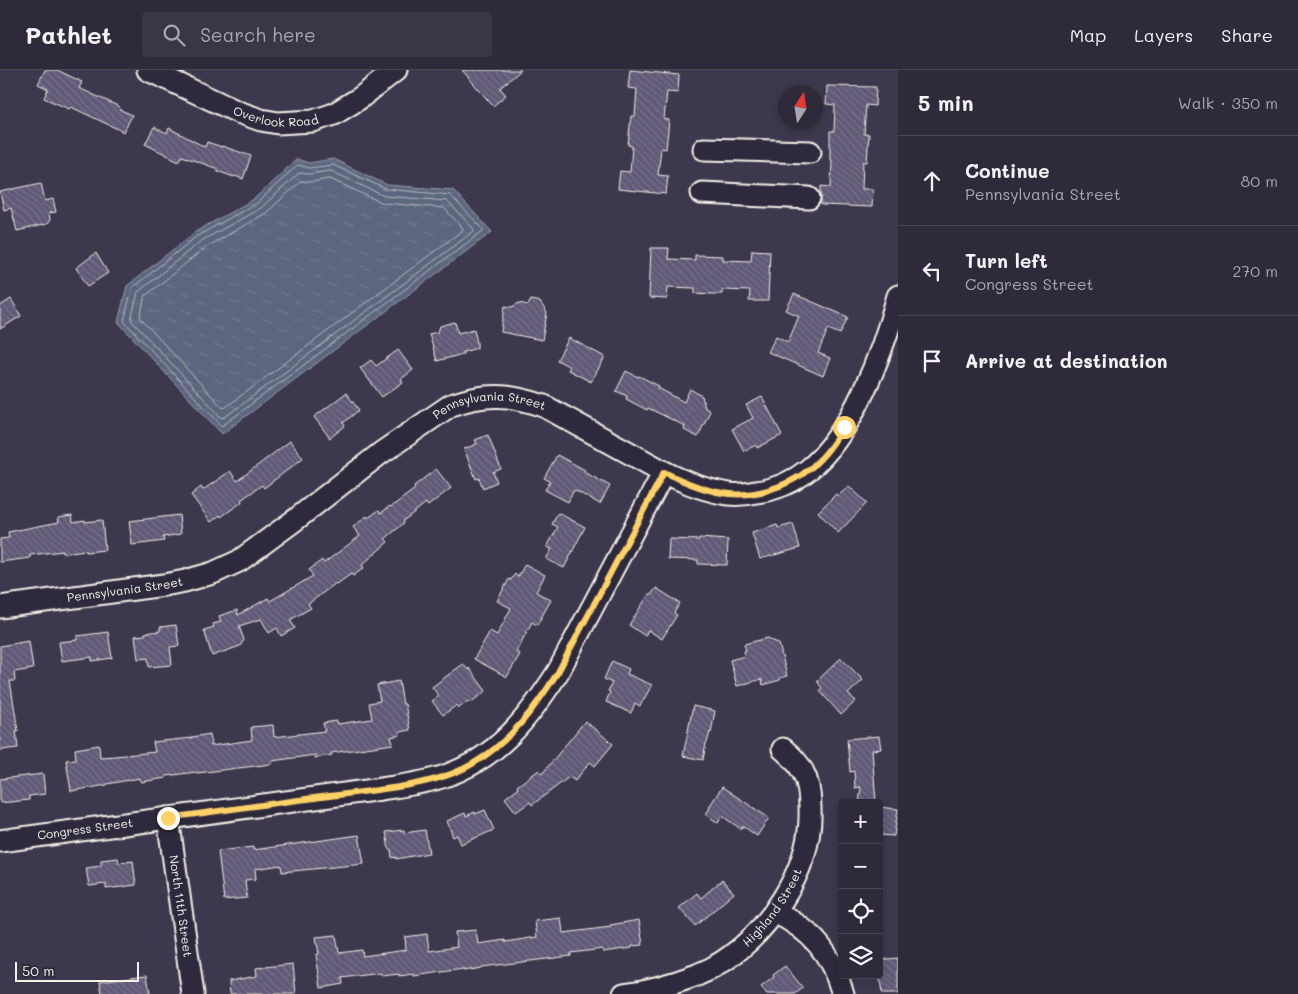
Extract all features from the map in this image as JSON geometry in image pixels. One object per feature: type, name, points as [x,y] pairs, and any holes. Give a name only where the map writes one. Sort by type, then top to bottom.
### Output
[{"type":"street","name":"Overlook Road","points":[[148,70],[238,112],[261,120],[278,123],[313,121],[334,114],[360,98],[396,70]]},
{"type":"street","points":[[704,149],[810,152]]},
{"type":"street","points":[[702,193],[809,198]]},
{"type":"street","name":"Pennsylvania Street","points":[[0,607],[185,581],[239,561],[381,453],[451,405],[486,396],[506,396],[525,399],[544,406],[664,472],[703,488],[730,494],[745,494],[764,491],[786,484],[806,472],[821,459],[844,427],[864,390],[890,325],[898,296]]},
{"type":"street","name":"Congress Street","points":[[0,841],[423,782],[446,776],[472,764],[497,748],[524,720],[542,697],[558,672],[664,472]]},
{"type":"street","name":"Highland Street","points":[[624,994],[643,992],[679,982],[714,968],[751,939],[775,912],[791,887],[802,864],[811,818],[810,792],[804,773],[796,760],[783,749]]},
{"type":"street","name":"North 11th Street","points":[[168,818],[194,994]]},
{"type":"street","points":[[775,912],[802,928],[817,942],[829,958],[844,994]]},
{"type":"water","points":[[297,159],[309,163],[333,159],[387,185],[453,190],[492,232],[222,434],[118,322],[127,286],[195,232],[254,199]]},
{"type":"building","points":[[45,70],[57,70],[82,82],[79,88],[120,107],[119,109],[132,115],[124,132],[71,107],[69,109],[44,98],[48,89],[38,84]]},
{"type":"building","points":[[462,70],[521,70],[500,88],[506,95],[493,106]]},
{"type":"building","points":[[630,70],[679,75],[678,93],[667,92],[664,119],[669,120],[666,149],[661,148],[658,175],[668,176],[666,194],[618,189],[620,171],[630,172],[632,146],[628,145],[631,116],[635,116],[637,89],[628,88]]},
{"type":"building","points":[[827,86],[876,87],[875,106],[866,105],[864,134],[869,134],[867,162],[863,162],[862,189],[873,189],[872,207],[821,205],[821,186],[831,187],[830,131],[834,131],[835,105],[826,104]]},
{"type":"building","points":[[154,127],[167,133],[169,128],[205,147],[207,142],[251,156],[243,179],[217,171],[218,169],[182,156],[179,161],[145,144]]},
{"type":"building","points":[[41,183],[45,201],[53,199],[56,212],[49,213],[50,220],[47,224],[17,231],[11,208],[4,210],[0,192]]},
{"type":"building","points":[[651,248],[669,248],[668,259],[695,260],[695,255],[723,256],[723,260],[751,261],[752,250],[770,251],[768,301],[749,301],[750,291],[722,290],[722,294],[711,294],[695,293],[695,288],[668,287],[667,299],[649,298]]},
{"type":"building","points":[[96,253],[108,273],[88,286],[76,268]]},
{"type":"building","points":[[794,294],[848,317],[840,334],[828,329],[818,353],[830,358],[823,376],[768,352],[776,336],[788,342],[799,316],[786,310]]},
{"type":"building","points":[[11,299],[21,316],[0,329],[0,306]]},
{"type":"building","points":[[531,300],[540,302],[547,313],[542,340],[501,332],[505,306],[512,307],[519,303],[528,305]]},
{"type":"building","points":[[455,322],[458,333],[474,329],[477,348],[437,361],[429,334],[438,332],[440,326]]},
{"type":"building","points":[[569,338],[605,357],[591,382],[568,370],[570,367],[557,360]]},
{"type":"building","points":[[398,350],[413,370],[401,379],[403,382],[382,397],[360,368],[371,360],[376,366]]},
{"type":"building","points":[[626,371],[659,386],[658,388],[684,402],[690,389],[702,396],[705,408],[710,411],[698,437],[684,430],[685,426],[648,408],[647,410],[626,399],[627,396],[616,391]]},
{"type":"building","points":[[346,393],[359,410],[343,423],[345,426],[330,438],[314,417]]},
{"type":"building","points":[[762,397],[782,435],[757,448],[756,445],[744,451],[732,429],[753,418],[746,405]]},
{"type":"building","points":[[488,435],[501,469],[493,472],[497,482],[483,488],[479,478],[476,479],[464,449],[477,444],[475,440]]},
{"type":"building","points":[[290,441],[303,458],[264,488],[262,485],[241,500],[242,502],[211,522],[191,495],[201,487],[203,490],[230,471],[237,481]]},
{"type":"building","points":[[557,455],[610,486],[600,504],[574,490],[568,502],[545,490],[550,481],[544,478]]},
{"type":"building","points":[[436,469],[451,488],[428,506],[426,503],[403,521],[404,523],[385,539],[388,542],[362,565],[364,568],[353,576],[351,574],[336,583],[308,604],[311,608],[290,620],[295,628],[281,636],[277,628],[269,633],[261,619],[239,626],[244,640],[240,646],[212,656],[204,630],[214,627],[213,624],[221,622],[219,616],[237,610],[238,615],[268,598],[270,601],[313,576],[309,570],[322,560],[324,563],[360,536],[353,527],[367,516],[368,518],[379,510],[381,513],[391,507],[415,489],[414,486]]},
{"type":"building","points":[[849,486],[867,503],[838,533],[818,512],[836,494],[838,496]]},
{"type":"building","points":[[558,513],[585,527],[564,568],[546,559],[552,549],[547,547],[558,527],[552,524]]},
{"type":"building","points":[[72,515],[73,522],[102,520],[105,550],[63,553],[63,551],[30,555],[30,558],[0,562],[0,539],[9,538],[8,532],[59,522],[58,517]]},
{"type":"building","points":[[179,515],[181,534],[163,537],[164,541],[132,545],[129,521]]},
{"type":"building","points":[[793,524],[800,548],[760,559],[752,533],[777,525],[778,528]]},
{"type":"building","points":[[699,538],[728,540],[727,565],[698,564],[698,560],[668,559],[669,539],[699,540]]},
{"type":"building","points":[[525,564],[545,575],[536,592],[551,600],[537,625],[532,622],[516,652],[520,654],[507,677],[474,659],[490,631],[497,635],[511,608],[497,601],[509,579],[511,580],[515,574],[518,577]]},
{"type":"building","points":[[656,588],[680,603],[674,613],[677,615],[662,639],[648,630],[645,636],[629,625],[649,594],[651,595]]},
{"type":"building","points":[[176,625],[179,646],[170,647],[172,665],[149,667],[148,658],[138,659],[135,636],[160,631],[160,627]]},
{"type":"building","points":[[108,632],[112,658],[92,661],[92,657],[62,661],[59,642],[77,640],[77,636]]},
{"type":"building","points":[[768,638],[779,644],[787,676],[763,685],[762,679],[737,686],[730,660],[745,656],[744,644]]},
{"type":"building","points":[[29,641],[33,669],[14,672],[15,681],[10,681],[18,731],[16,731],[18,748],[0,750],[0,646]]},
{"type":"building","points":[[841,658],[863,680],[848,694],[856,701],[841,715],[820,691],[822,688],[817,681]]},
{"type":"building","points":[[612,661],[629,669],[627,674],[652,685],[640,706],[635,703],[631,713],[606,702],[612,683],[604,679]]},
{"type":"building","points":[[463,664],[468,670],[469,668],[486,691],[470,703],[468,701],[459,708],[457,705],[443,715],[432,701],[439,696],[432,687]]},
{"type":"building","points":[[399,681],[410,730],[399,732],[400,735],[391,737],[393,744],[331,753],[332,755],[315,758],[315,755],[272,761],[272,764],[166,776],[166,778],[141,782],[140,778],[71,791],[66,760],[76,759],[75,749],[99,745],[100,757],[115,756],[155,752],[153,742],[210,734],[211,746],[252,740],[251,727],[273,725],[274,737],[325,731],[323,723],[337,721],[338,724],[372,719],[369,703],[380,701],[377,685]]},
{"type":"building","points":[[693,706],[715,711],[703,760],[683,756]]},
{"type":"building","points":[[585,721],[613,744],[595,766],[590,762],[575,781],[569,777],[532,805],[530,802],[516,812],[505,798],[518,788],[517,786],[539,770],[542,774]]},
{"type":"building","points":[[879,736],[881,749],[872,750],[876,799],[860,799],[861,787],[855,788],[854,771],[850,772],[847,739]]},
{"type":"building","points":[[43,774],[45,794],[29,796],[29,800],[0,803],[0,779]]},
{"type":"building","points":[[722,787],[769,818],[757,836],[743,826],[741,829],[722,816],[718,823],[706,814]]},
{"type":"building","points":[[883,807],[898,809],[894,836],[883,835]]},
{"type":"building","points":[[485,810],[494,830],[461,844],[457,835],[453,837],[447,821],[465,813],[466,816]]},
{"type":"building","points":[[404,830],[404,833],[425,830],[429,853],[396,859],[396,857],[392,858],[386,832]]},
{"type":"building","points":[[359,835],[364,864],[282,872],[281,865],[255,869],[256,879],[245,880],[247,898],[224,900],[218,851],[253,847],[253,850]]},
{"type":"building","points":[[118,858],[119,863],[133,861],[136,885],[106,889],[106,884],[89,886],[86,868],[101,866],[101,860]]},
{"type":"building","points":[[722,880],[734,893],[695,926],[679,908],[697,893],[701,898]]},
{"type":"building","points":[[561,918],[563,933],[611,927],[610,925],[639,920],[643,945],[603,952],[603,949],[571,953],[571,956],[463,971],[463,969],[414,976],[414,974],[399,976],[399,974],[382,976],[381,973],[342,978],[343,984],[321,988],[316,955],[319,954],[316,937],[336,935],[339,953],[362,950],[363,956],[406,950],[405,937],[427,934],[429,951],[457,947],[455,932],[476,930],[478,944],[537,937],[535,921]]},
{"type":"building","points":[[898,958],[898,994],[882,994],[880,979],[883,979],[883,960]]},
{"type":"building","points":[[293,964],[296,994],[230,994],[229,981],[257,976],[256,968]]},
{"type":"building","points":[[785,966],[803,988],[795,994],[767,994],[761,987]]},
{"type":"building","points":[[147,975],[150,994],[102,994],[100,981]]},
{"type":"route","points":[[168,818],[423,782],[446,776],[472,764],[497,748],[524,720],[542,697],[558,672],[664,472],[703,488],[730,494],[764,491],[786,484],[806,472],[821,459],[844,427]]}]
